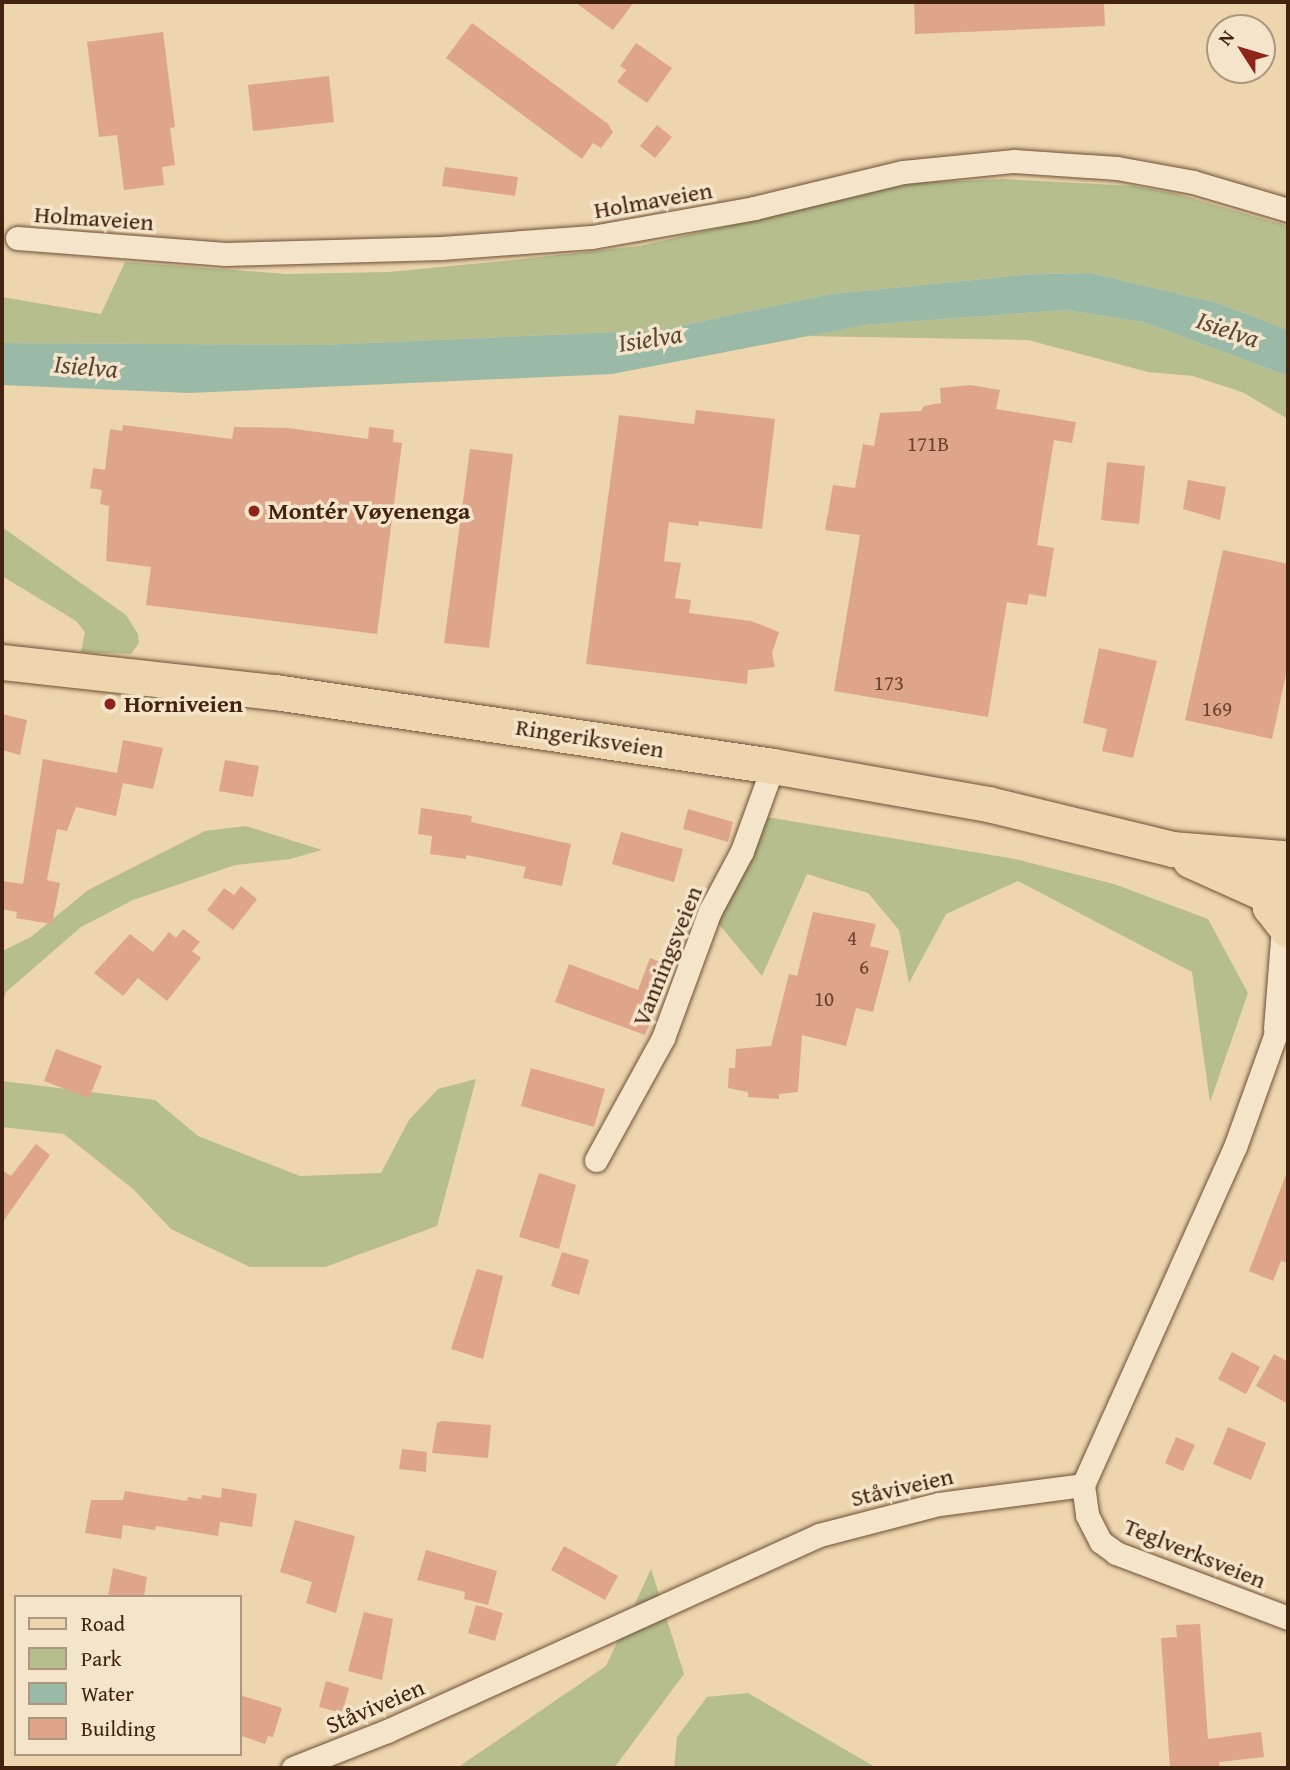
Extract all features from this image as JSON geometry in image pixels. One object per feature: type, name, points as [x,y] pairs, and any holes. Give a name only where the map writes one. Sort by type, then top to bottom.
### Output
[{"type":"main road","name":"Ringeriksveien","points":[[2,662],[275,692],[773,766],[988,804],[1172,849],[1285,856]]},
{"type":"main road","name":"Ringeriksveien","points":[[1172,849],[1268,895]]},
{"type":"main road","points":[[1285,856],[1269,881],[1268,895],[1286,928]]},
{"type":"street","name":"Holmaveien","points":[[17,239],[225,254],[441,248],[593,237],[754,208],[903,172],[1014,161],[1117,168],[1193,182],[1288,210]]},
{"type":"street","name":"Vanningsveien","points":[[596,1160],[663,1038],[710,911],[742,851],[773,766]]},
{"type":"street","points":[[1275,1036],[1286,928]]},
{"type":"street","points":[[1083,1485],[1235,1147],[1275,1036],[1288,1011]]},
{"type":"street","name":"Teglverksveien","points":[[1083,1485],[1087,1515],[1101,1542],[1116,1553],[1288,1618]]},
{"type":"street","name":"Ståviveien","points":[[293,1768],[387,1731],[819,1535],[939,1504],[1083,1485]]},
{"type":"green space","points":[[1004,179],[1134,186],[1177,194],[1288,226],[1288,330],[1218,303],[1091,273],[1032,274],[831,294],[660,330],[321,345],[2,343],[2,297],[101,314],[125,262],[287,274],[388,272],[640,246],[913,183]]},
{"type":"green space","points":[[1065,310],[1143,322],[1288,376],[1288,419],[1242,392],[1193,376],[1148,372],[1028,340],[804,336],[865,325]]},
{"type":"green space","points":[[2,527],[126,615],[138,634],[139,643],[131,654],[81,652],[85,632],[76,621],[2,576]]},
{"type":"green space","points":[[767,817],[1015,859],[1114,884],[1208,919],[1248,993],[1210,1102],[1192,972],[1018,881],[946,914],[909,983],[899,930],[868,893],[807,874],[762,976],[718,923]]},
{"type":"green space","points":[[246,826],[322,850],[290,859],[235,865],[133,900],[81,927],[6,992],[2,1007],[2,951],[31,937],[88,890],[205,831]]},
{"type":"green space","points":[[476,1079],[437,1226],[325,1267],[250,1267],[171,1229],[133,1189],[64,1134],[2,1127],[2,1081],[155,1100],[198,1136],[300,1176],[381,1173],[409,1120],[438,1089]]},
{"type":"green space","points":[[651,1569],[684,1674],[614,1768],[457,1768],[606,1666]]},
{"type":"green space","points":[[748,1693],[875,1767],[883,1768],[674,1768],[677,1737],[707,1697]]},
{"type":"water","name":"Isielva","points":[[1091,273],[1218,303],[1288,330],[1288,376],[1143,322],[1065,310],[865,325],[612,374],[190,393],[2,385],[2,343],[321,345],[660,330],[831,294],[1032,274]]},
{"type":"building","points":[[575,2],[634,2],[613,30]]},
{"type":"building","points":[[914,2],[1104,2],[1105,26],[915,34]]},
{"type":"building","points":[[472,23],[608,124],[613,132],[601,148],[593,143],[582,159],[446,58]]},
{"type":"building","points":[[163,32],[175,127],[170,128],[175,165],[162,167],[164,185],[124,190],[117,135],[99,137],[87,42]]},
{"type":"building","points":[[636,43],[672,68],[647,103],[617,82],[626,70],[620,66]]},
{"type":"building","points":[[329,76],[334,122],[253,131],[248,85]]},
{"type":"building","points":[[657,125],[672,137],[655,158],[640,146]]},
{"type":"building","points":[[445,167],[518,177],[515,196],[442,186]]},
{"type":"building","points":[[970,385],[1000,390],[996,409],[1076,422],[1072,443],[1054,440],[1037,545],[1054,548],[1046,597],[1029,594],[1027,605],[1007,602],[988,717],[834,691],[860,535],[825,530],[833,485],[855,488],[863,444],[874,446],[880,413],[921,411],[924,406],[941,403],[940,388]]},
{"type":"building","points":[[696,410],[775,419],[762,529],[699,521],[698,526],[669,522],[664,561],[681,563],[675,598],[691,600],[689,613],[751,621],[779,632],[772,653],[775,667],[748,670],[747,684],[586,664],[619,415],[694,424]]},
{"type":"building","points":[[123,425],[232,439],[234,427],[288,428],[368,439],[369,427],[394,430],[393,442],[402,443],[377,634],[146,605],[151,567],[106,561],[109,506],[100,504],[102,490],[90,488],[93,468],[105,470],[110,429],[122,431]]},
{"type":"building","points":[[470,449],[513,454],[489,648],[444,643]]},
{"type":"building","points":[[1107,462],[1145,466],[1139,524],[1101,520]]},
{"type":"building","points":[[1188,480],[1226,487],[1220,520],[1183,509]]},
{"type":"building","points":[[1223,550],[1288,564],[1288,665],[1272,739],[1185,720]]},
{"type":"building","points":[[1099,648],[1157,661],[1133,758],[1102,751],[1107,729],[1083,723]]},
{"type":"building","points":[[2,714],[27,720],[20,755],[2,750]]},
{"type":"building","points":[[123,740],[163,748],[153,789],[123,783],[116,816],[76,807],[67,831],[57,829],[47,880],[60,883],[52,924],[16,918],[17,912],[2,909],[2,881],[23,884],[43,759],[117,773]]},
{"type":"building","points":[[225,760],[259,766],[253,797],[219,791]]},
{"type":"building","points":[[421,808],[472,816],[471,822],[571,844],[562,886],[523,878],[526,867],[466,855],[466,859],[430,854],[432,836],[418,834]]},
{"type":"building","points":[[688,809],[733,822],[728,842],[683,829]]},
{"type":"building","points":[[621,832],[683,849],[674,882],[612,864]]},
{"type":"building","points":[[241,886],[257,899],[233,930],[207,910],[224,888],[234,895]]},
{"type":"building","points":[[813,912],[876,924],[870,946],[889,951],[873,1012],[856,1008],[846,1046],[802,1035],[798,1092],[779,1094],[779,1099],[748,1097],[748,1092],[728,1088],[729,1068],[735,1068],[736,1049],[771,1046],[789,974],[797,976]]},
{"type":"building","points":[[183,929],[200,942],[192,951],[201,958],[167,1001],[138,978],[123,996],[94,973],[130,934],[153,952],[169,932],[176,938]]},
{"type":"building","points":[[650,958],[674,967],[645,1035],[555,1002],[569,964],[638,990]]},
{"type":"building","points":[[56,1049],[102,1066],[89,1098],[44,1081]]},
{"type":"building","points":[[531,1068],[605,1089],[594,1127],[521,1106]]},
{"type":"building","points":[[36,1144],[50,1155],[2,1223],[2,1170],[11,1176]]},
{"type":"building","points":[[1287,1172],[1288,1263],[1281,1261],[1273,1281],[1249,1271]]},
{"type":"building","points":[[539,1173],[576,1185],[559,1249],[519,1237]]},
{"type":"building","points":[[562,1252],[589,1260],[579,1295],[551,1286]]},
{"type":"building","points":[[477,1269],[503,1276],[483,1359],[451,1349]]},
{"type":"building","points":[[1232,1352],[1260,1367],[1246,1394],[1218,1379]]},
{"type":"building","points":[[1274,1354],[1288,1362],[1288,1404],[1256,1386]]},
{"type":"building","points":[[442,1421],[491,1425],[488,1458],[432,1453],[437,1423]]},
{"type":"building","points":[[1228,1427],[1266,1443],[1251,1480],[1213,1464]]},
{"type":"building","points":[[1176,1437],[1195,1445],[1183,1471],[1165,1463]]},
{"type":"building","points":[[402,1449],[427,1452],[426,1472],[399,1469]]},
{"type":"building","points":[[222,1488],[257,1494],[252,1527],[220,1522],[218,1536],[156,1526],[155,1530],[123,1525],[121,1539],[85,1533],[91,1500],[123,1500],[125,1491],[187,1501],[188,1497],[201,1499],[202,1495],[221,1498]]},
{"type":"building","points":[[295,1520],[355,1536],[336,1613],[306,1603],[312,1582],[280,1572]]},
{"type":"building","points":[[564,1546],[618,1576],[605,1600],[551,1570]]},
{"type":"building","points":[[426,1550],[497,1571],[488,1605],[464,1599],[465,1592],[417,1580]]},
{"type":"building","points":[[113,1568],[147,1577],[144,1595],[108,1595]]},
{"type":"building","points":[[476,1605],[503,1613],[495,1641],[468,1633]]},
{"type":"building","points":[[364,1612],[393,1619],[382,1680],[348,1671]]},
{"type":"building","points":[[1200,1624],[1208,1739],[1261,1732],[1264,1757],[1219,1762],[1220,1768],[1170,1768],[1161,1638],[1177,1637],[1176,1625]]},
{"type":"building","points":[[326,1681],[349,1688],[342,1713],[319,1707]]},
{"type":"building","points":[[242,1696],[282,1708],[273,1737],[268,1736],[265,1744],[242,1736]]},
{"type":"place","name":"Montér Vøyenenga","points":[[254,511]]},
{"type":"place","name":"Horniveien","points":[[110,704]]}]
